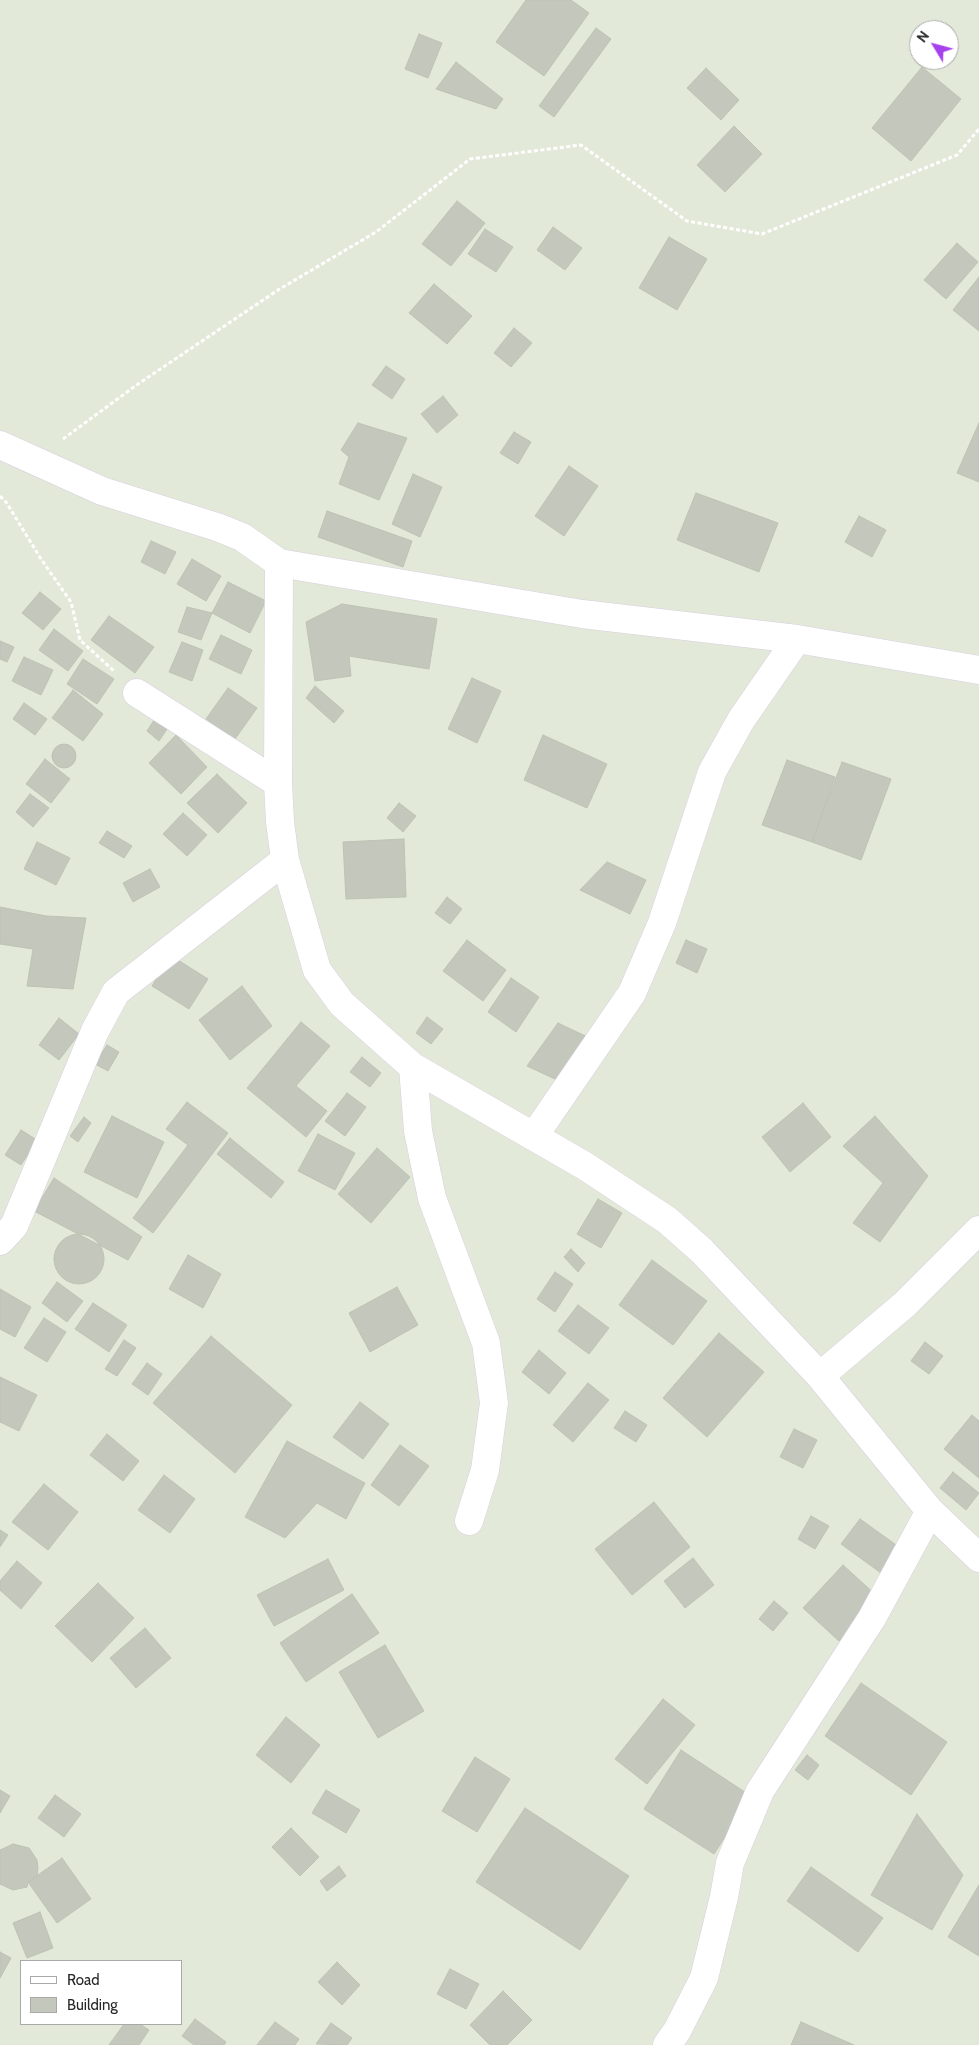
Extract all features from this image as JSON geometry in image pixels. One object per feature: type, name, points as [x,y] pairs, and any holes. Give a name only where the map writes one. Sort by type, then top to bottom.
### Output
[{"type":"street","points":[[0,445],[102,491],[218,527],[242,537],[279,563],[582,614],[798,639],[979,670]]},
{"type":"street","points":[[279,563],[278,783],[285,860],[317,970],[342,1004],[413,1067],[584,1166],[667,1220],[735,1283],[820,1376],[930,1511],[979,1558]]},
{"type":"street","points":[[534,1136],[632,993],[662,923],[712,772],[741,720],[798,639]]},
{"type":"street","points":[[137,693],[278,783]]},
{"type":"street","points":[[0,1241],[14,1226],[95,1030],[103,1012],[116,992],[285,860]]},
{"type":"street","points":[[413,1067],[418,1131],[432,1198],[486,1343],[494,1403],[485,1470],[469,1521]]},
{"type":"street","points":[[820,1376],[904,1305],[979,1230]]},
{"type":"street","points":[[667,2045],[677,2031],[704,1978],[724,1897],[730,1863],[760,1791],[872,1618],[930,1511]]},
{"type":"path","points":[[34,461],[138,384],[262,301],[376,232],[470,159],[581,145],[687,221],[762,234],[957,156],[979,130]]},
{"type":"path","points":[[0,496],[6,502],[41,559],[71,602],[80,640],[137,693]]},
{"type":"building","points":[[526,0],[571,0],[589,13],[544,76],[496,42]]},
{"type":"building","points":[[596,28],[611,39],[554,117],[539,106]]},
{"type":"building","points":[[419,34],[442,43],[428,78],[405,69]]},
{"type":"building","points":[[456,62],[503,99],[496,109],[436,89]]},
{"type":"building","points":[[706,68],[739,100],[721,120],[687,88]]},
{"type":"building","points":[[920,70],[926,70],[961,99],[911,161],[872,128]]},
{"type":"building","points":[[734,126],[762,154],[725,192],[697,165]]},
{"type":"building","points":[[457,201],[485,223],[451,266],[422,244]]},
{"type":"building","points":[[553,227],[582,248],[565,270],[537,250]]},
{"type":"building","points":[[485,229],[513,247],[496,272],[468,254]]},
{"type":"building","points":[[669,237],[707,259],[677,310],[639,288]]},
{"type":"building","points":[[957,243],[978,262],[946,299],[924,280]]},
{"type":"building","points":[[979,277],[979,331],[953,310]]},
{"type":"building","points":[[434,284],[472,316],[447,344],[409,313]]},
{"type":"building","points":[[514,328],[532,343],[511,367],[494,353]]},
{"type":"building","points":[[386,366],[405,379],[392,399],[372,385]]},
{"type":"building","points":[[443,396],[458,415],[437,433],[421,414]]},
{"type":"building","points":[[358,423],[407,438],[379,500],[339,484],[349,457],[341,450]]},
{"type":"building","points":[[979,423],[979,482],[957,473]]},
{"type":"building","points":[[514,432],[531,442],[518,464],[500,453]]},
{"type":"building","points":[[569,466],[598,486],[564,536],[535,516]]},
{"type":"building","points":[[413,474],[442,487],[420,537],[392,524]]},
{"type":"building","points":[[696,493],[778,523],[759,572],[677,540]]},
{"type":"building","points":[[327,511],[412,541],[403,567],[318,537]]},
{"type":"building","points":[[859,516],[886,530],[872,557],[845,542]]},
{"type":"building","points":[[151,541],[176,552],[165,574],[141,562]]},
{"type":"building","points":[[192,559],[221,576],[206,601],[177,584]]},
{"type":"building","points":[[228,582],[266,601],[250,633],[212,613]]},
{"type":"building","points":[[40,592],[61,609],[43,630],[22,613]]},
{"type":"building","points":[[342,604],[437,619],[429,669],[349,656],[351,676],[315,681],[306,622]]},
{"type":"building","points":[[187,607],[212,613],[201,640],[178,632]]},
{"type":"building","points":[[109,616],[154,647],[135,673],[91,640]]},
{"type":"building","points":[[54,629],[83,651],[68,671],[39,650]]},
{"type":"building","points":[[221,635],[252,650],[241,674],[209,659]]},
{"type":"building","points":[[0,641],[14,647],[7,662],[0,659]]},
{"type":"building","points":[[182,642],[203,650],[192,681],[169,672]]},
{"type":"building","points":[[24,657],[53,670],[41,695],[12,681]]},
{"type":"building","points":[[83,659],[114,679],[97,704],[67,684]]},
{"type":"building","points":[[472,678],[501,691],[477,743],[448,729]]},
{"type":"building","points":[[315,686],[344,711],[334,723],[306,698]]},
{"type":"building","points":[[228,688],[257,708],[235,739],[206,719]]},
{"type":"building","points":[[73,690],[103,714],[83,741],[52,718]]},
{"type":"building","points":[[24,703],[47,719],[35,735],[13,719]]},
{"type":"building","points":[[156,717],[169,726],[159,741],[147,731]]},
{"type":"building","points":[[176,735],[207,767],[181,794],[149,763]]},
{"type":"building","points":[[543,735],[607,764],[587,808],[524,780]]},
{"type":"building","points":[[64,744],[73,747],[76,756],[73,765],[64,768],[55,765],[52,756],[55,747]]},
{"type":"building","points":[[45,759],[70,779],[51,803],[26,784]]},
{"type":"building","points":[[787,760],[835,777],[812,842],[762,825]]},
{"type":"building","points":[[842,762],[891,779],[861,860],[812,842]]},
{"type":"building","points":[[217,774],[247,803],[218,833],[187,803]]},
{"type":"building","points":[[30,794],[49,808],[33,827],[16,812]]},
{"type":"building","points":[[399,803],[416,816],[403,832],[387,818]]},
{"type":"building","points":[[183,813],[207,835],[187,856],[163,834]]},
{"type":"building","points":[[107,831],[132,846],[124,858],[99,843]]},
{"type":"building","points":[[404,839],[406,897],[346,899],[343,842]]},
{"type":"building","points":[[37,842],[70,858],[56,885],[24,869]]},
{"type":"building","points":[[607,862],[646,880],[630,914],[580,890]]},
{"type":"building","points":[[150,869],[160,887],[133,902],[123,883]]},
{"type":"building","points":[[447,897],[462,909],[450,924],[435,913]]},
{"type":"building","points":[[0,907],[46,916],[86,918],[73,989],[27,986],[33,949],[0,944]]},
{"type":"building","points":[[467,940],[506,970],[483,1001],[443,971]]},
{"type":"building","points":[[686,940],[707,949],[697,973],[676,963]]},
{"type":"building","points":[[170,955],[208,979],[189,1009],[152,986]]},
{"type":"building","points":[[511,978],[539,997],[516,1032],[488,1012]]},
{"type":"building","points":[[242,986],[272,1026],[230,1060],[199,1020]]},
{"type":"building","points":[[427,1017],[443,1029],[431,1044],[416,1033]]},
{"type":"building","points":[[59,1018],[79,1034],[59,1060],[39,1045]]},
{"type":"building","points":[[301,1022],[330,1046],[296,1086],[327,1111],[306,1137],[247,1088]]},
{"type":"building","points":[[558,1023],[598,1042],[568,1085],[527,1066]]},
{"type":"building","points":[[107,1045],[119,1052],[108,1071],[95,1064]]},
{"type":"building","points":[[362,1057],[381,1073],[370,1087],[350,1072]]},
{"type":"building","points":[[347,1093],[366,1107],[345,1136],[325,1121]]},
{"type":"building","points":[[187,1102],[228,1133],[153,1233],[133,1218],[188,1145],[166,1129]]},
{"type":"building","points":[[803,1103],[831,1137],[790,1172],[762,1137]]},
{"type":"building","points":[[112,1116],[164,1142],[137,1198],[84,1172]]},
{"type":"building","points":[[875,1116],[928,1176],[880,1242],[853,1223],[883,1183],[843,1146]]},
{"type":"building","points":[[84,1117],[91,1123],[78,1142],[70,1136]]},
{"type":"building","points":[[21,1130],[37,1140],[21,1165],[5,1155]]},
{"type":"building","points":[[318,1134],[355,1153],[335,1190],[298,1171]]},
{"type":"building","points":[[230,1138],[284,1182],[271,1198],[217,1154]]},
{"type":"building","points":[[377,1148],[410,1177],[371,1223],[338,1194]]},
{"type":"building","points":[[54,1178],[142,1237],[128,1260],[34,1211]]},
{"type":"building","points":[[598,1199],[622,1213],[601,1248],[577,1234]]},
{"type":"building","points":[[74,1234],[84,1234],[97,1241],[104,1254],[104,1264],[97,1277],[84,1284],[74,1284],[65,1280],[58,1273],[54,1264],[54,1254],[58,1245],[65,1238]]},
{"type":"building","points":[[571,1249],[585,1263],[578,1272],[564,1257]]},
{"type":"building","points":[[188,1255],[221,1274],[203,1308],[169,1289]]},
{"type":"building","points":[[652,1260],[707,1301],[673,1345],[619,1305]]},
{"type":"building","points":[[555,1272],[573,1284],[555,1312],[537,1299]]},
{"type":"building","points":[[57,1282],[83,1301],[67,1322],[42,1303]]},
{"type":"building","points":[[397,1287],[418,1325],[370,1352],[349,1313]]},
{"type":"building","points":[[0,1289],[31,1307],[15,1337],[0,1329]]},
{"type":"building","points":[[93,1303],[127,1325],[109,1352],[75,1329]]},
{"type":"building","points":[[578,1305],[609,1328],[589,1354],[558,1331]]},
{"type":"building","points":[[44,1318],[66,1332],[47,1362],[24,1348]]},
{"type":"building","points":[[719,1333],[764,1372],[707,1437],[663,1398]]},
{"type":"building","points":[[211,1336],[292,1405],[235,1473],[153,1403]]},
{"type":"building","points":[[124,1340],[136,1348],[117,1376],[105,1369]]},
{"type":"building","points":[[925,1342],[943,1356],[929,1374],[911,1361]]},
{"type":"building","points":[[539,1350],[566,1373],[549,1394],[522,1372]]},
{"type":"building","points":[[147,1363],[162,1374],[148,1395],[132,1384]]},
{"type":"building","points":[[0,1377],[37,1395],[19,1431],[0,1422]]},
{"type":"building","points":[[588,1383],[609,1400],[573,1442],[553,1425]]},
{"type":"building","points":[[360,1402],[389,1424],[363,1459],[333,1437]]},
{"type":"building","points":[[625,1411],[647,1425],[636,1442],[614,1428]]},
{"type":"building","points":[[972,1415],[979,1421],[979,1478],[944,1449]]},
{"type":"building","points":[[794,1429],[817,1440],[803,1468],[780,1457]]},
{"type":"building","points":[[107,1434],[139,1461],[123,1481],[90,1455]]},
{"type":"building","points":[[287,1441],[365,1483],[346,1519],[317,1503],[285,1538],[245,1517]]},
{"type":"building","points":[[400,1445],[429,1466],[399,1506],[371,1485]]},
{"type":"building","points":[[953,1472],[979,1493],[966,1510],[940,1488]]},
{"type":"building","points":[[164,1475],[195,1499],[170,1533],[138,1510]]},
{"type":"building","points":[[44,1484],[78,1512],[48,1550],[12,1522]]},
{"type":"building","points":[[654,1502],[690,1547],[632,1595],[595,1549]]},
{"type":"building","points":[[811,1516],[829,1526],[815,1549],[798,1539]]},
{"type":"building","points":[[860,1519],[899,1547],[881,1573],[841,1544]]},
{"type":"building","points":[[0,1530],[8,1535],[0,1547]]},
{"type":"building","points":[[693,1558],[714,1585],[685,1608],[664,1581]]},
{"type":"building","points":[[328,1559],[344,1590],[274,1626],[257,1595]]},
{"type":"building","points":[[17,1561],[42,1583],[21,1609],[0,1590],[0,1581]]},
{"type":"building","points":[[843,1565],[878,1597],[839,1641],[803,1608]]},
{"type":"building","points":[[98,1583],[134,1618],[92,1662],[55,1626]]},
{"type":"building","points":[[352,1594],[379,1633],[306,1682],[280,1643]]},
{"type":"building","points":[[774,1601],[788,1613],[773,1631],[759,1619]]},
{"type":"building","points":[[145,1628],[171,1658],[136,1688],[110,1658]]},
{"type":"building","points":[[385,1645],[424,1711],[378,1738],[339,1672]]},
{"type":"building","points":[[861,1683],[947,1742],[911,1795],[825,1736]]},
{"type":"building","points":[[663,1699],[695,1725],[647,1784],[615,1759]]},
{"type":"building","points":[[286,1717],[320,1745],[291,1783],[256,1755]]},
{"type":"building","points":[[681,1750],[751,1796],[714,1854],[644,1809]]},
{"type":"building","points":[[807,1755],[819,1765],[808,1780],[795,1770]]},
{"type":"building","points":[[475,1757],[510,1779],[477,1832],[442,1811]]},
{"type":"building","points":[[0,1790],[10,1796],[0,1813]]},
{"type":"building","points":[[326,1790],[360,1810],[346,1833],[312,1813]]},
{"type":"building","points":[[55,1795],[81,1814],[64,1837],[38,1818]]},
{"type":"building","points":[[525,1808],[629,1876],[580,1950],[476,1882]]},
{"type":"building","points":[[917,1814],[963,1875],[932,1930],[871,1895]]},
{"type":"building","points":[[291,1828],[319,1857],[300,1876],[272,1847]]},
{"type":"building","points":[[13,1844],[29,1848],[37,1860],[38,1868],[37,1876],[28,1882],[27,1887],[13,1890],[0,1884],[0,1850]]},
{"type":"building","points":[[62,1858],[91,1899],[57,1923],[28,1882]]},
{"type":"building","points":[[339,1866],[346,1876],[327,1891],[320,1881]]},
{"type":"building","points":[[811,1867],[883,1918],[858,1952],[787,1901]]},
{"type":"building","points":[[979,1885],[979,1956],[948,1937]]},
{"type":"building","points":[[40,1912],[53,1948],[27,1958],[13,1923]]},
{"type":"building","points":[[0,1952],[11,1958],[0,1978]]},
{"type":"building","points":[[337,1962],[360,1985],[342,2005],[318,1982]]},
{"type":"building","points":[[450,1969],[479,1984],[466,2009],[437,1994]]},
{"type":"building","points":[[503,1991],[532,2020],[507,2045],[490,2045],[470,2025]]},
{"type":"building","points":[[195,2019],[226,2042],[224,2045],[194,2045],[182,2036]]},
{"type":"building","points":[[275,2022],[299,2039],[295,2045],[257,2045]]},
{"type":"building","points":[[801,2022],[854,2045],[791,2045]]},
{"type":"building","points":[[331,2023],[352,2038],[347,2045],[316,2044]]},
{"type":"building","points":[[123,2025],[142,2025],[149,2030],[139,2045],[109,2045]]}]
